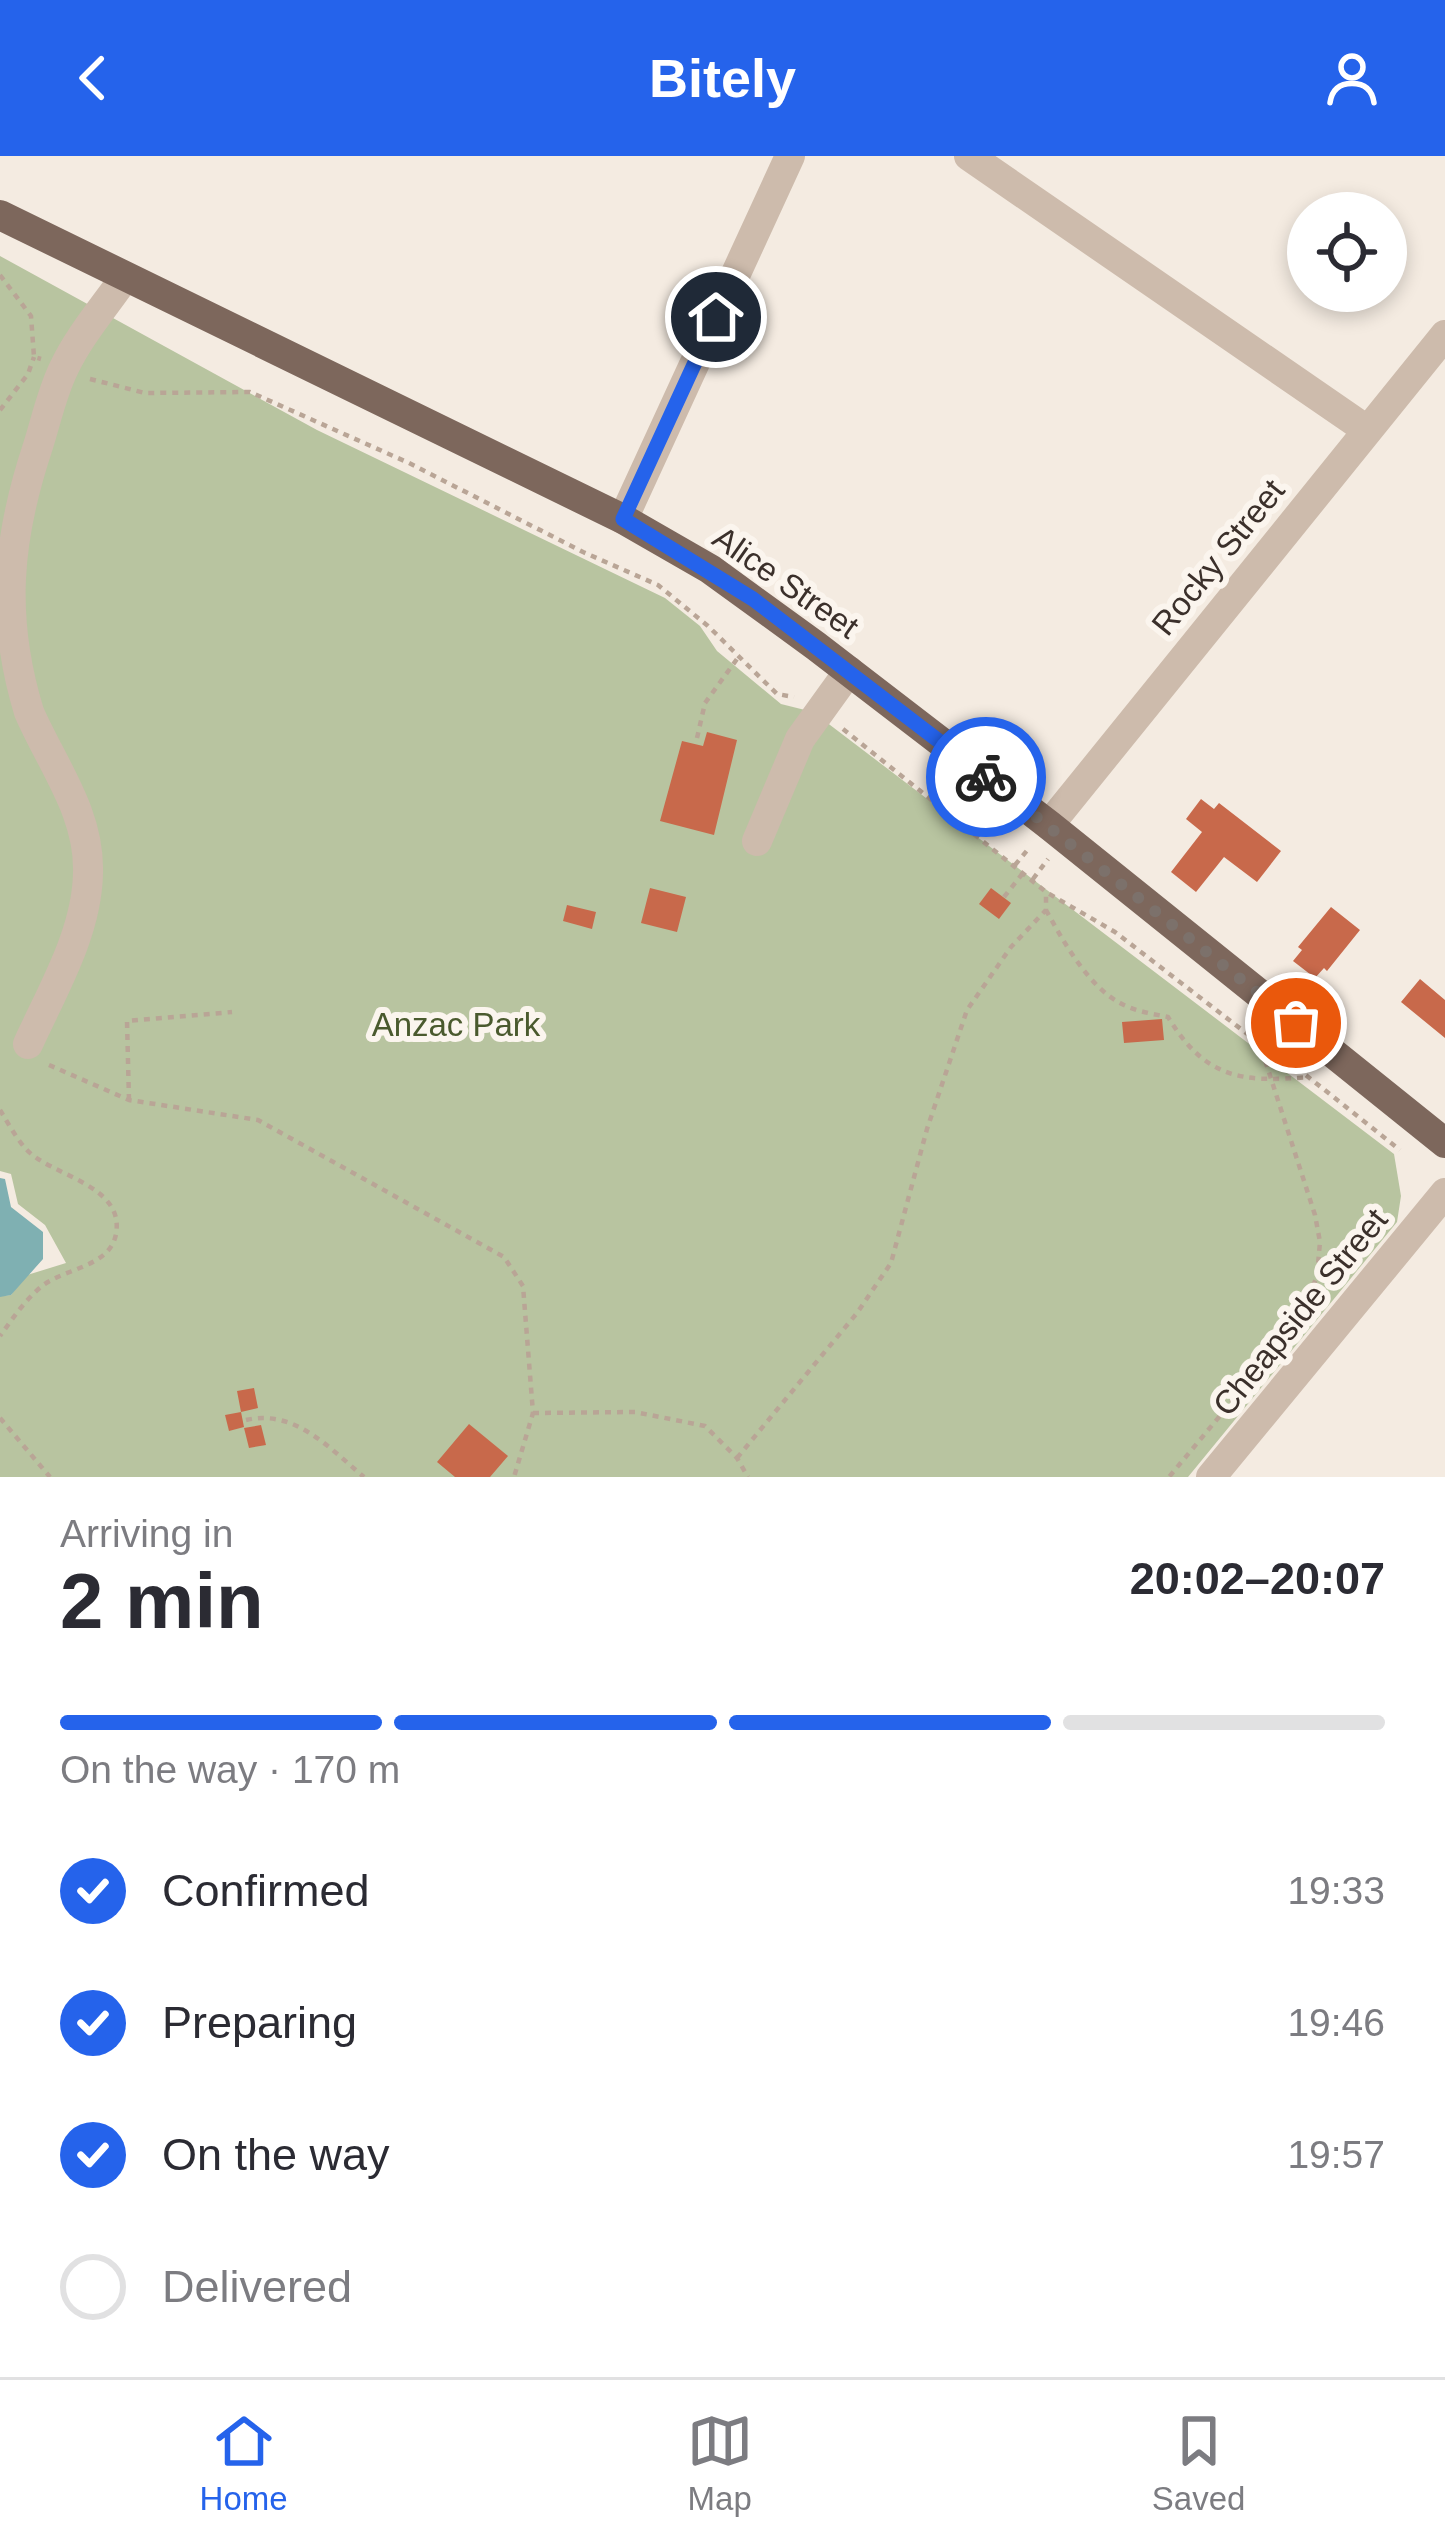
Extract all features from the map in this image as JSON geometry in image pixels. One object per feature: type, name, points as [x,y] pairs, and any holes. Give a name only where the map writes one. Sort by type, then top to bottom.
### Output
[{"type":"main road","name":"Alice Street","points":[[0,214],[623,519],[710,569],[849,671],[1040,835],[1445,1143]]},
{"type":"street","points":[[623,519],[790,156]]},
{"type":"street","points":[[969,156],[1367,430]]},
{"type":"street","points":[[35,1053],[85,902],[86,842],[74,800],[15,674],[4,605],[15,514],[49,363],[125,277]]},
{"type":"street","name":"Rocky Street","points":[[1040,835],[1445,334]]},
{"type":"street","points":[[758,841],[800,739],[849,671]]},
{"type":"street","name":"Cheapside Street","points":[[1210,1477],[1445,1192]]},
{"type":"path","points":[[0,275],[32,316],[49,363],[104,385],[146,393],[250,392],[409,463],[658,585],[709,626],[777,694],[801,698],[818,710],[1046,892],[1115,932],[1250,1036],[1262,1053],[1315,1215],[1320,1242],[1317,1276],[1299,1322],[1169,1477]]},
{"type":"path","points":[[0,410],[28,374],[49,363]]},
{"type":"path","points":[[697,738],[705,704],[738,658]]},
{"type":"path","points":[[1015,866],[1040,835]]},
{"type":"path","points":[[1032,880],[1048,859]]},
{"type":"path","points":[[1004,897],[1023,872]]},
{"type":"path","points":[[1046,892],[1046,910],[1063,941],[1118,1003],[1168,1017],[1187,1046],[1223,1072],[1271,1080],[1308,1077]]},
{"type":"path","points":[[736,1458],[857,1313],[891,1263],[927,1129],[967,1010],[1011,947],[1046,910]]},
{"type":"path","points":[[129,1100],[127,1021],[232,1012]]},
{"type":"path","points":[[35,1053],[129,1100],[257,1120],[504,1257],[523,1286],[533,1413],[514,1477]]},
{"type":"path","points":[[1262,1053],[1282,1058],[1400,1150]]},
{"type":"path","points":[[0,1110],[28,1152],[96,1190],[113,1212],[117,1232],[103,1257],[44,1285],[0,1336]]},
{"type":"path","points":[[533,1413],[635,1412],[705,1426],[748,1477]]},
{"type":"path","points":[[246,1420],[276,1417],[294,1422],[364,1477]]},
{"type":"path","points":[[0,1418],[50,1477]]},
{"type":"green space","name":"Anzac Park","points":[[0,256],[317,430],[665,598],[700,626],[717,651],[781,704],[813,712],[1394,1154],[1401,1196],[1397,1222],[1188,1477],[0,1477],[0,1296],[11,1295],[24,1276],[66,1263],[45,1225],[18,1204],[11,1174],[0,1171]]},
{"type":"water","points":[[0,1178],[5,1179],[11,1207],[43,1232],[43,1259],[11,1295],[0,1297]]},
{"type":"building","points":[[707,732],[737,740],[714,835],[660,821],[682,741],[703,746]]},
{"type":"building","points":[[1201,799],[1214,809],[1219,803],[1281,851],[1257,882],[1224,857],[1196,892],[1171,872],[1202,832],[1186,819]]},
{"type":"building","points":[[650,888],[686,897],[677,932],[641,923]]},
{"type":"building","points":[[991,888],[1011,903],[999,919],[979,904]]},
{"type":"building","points":[[567,905],[596,912],[592,929],[563,921]]},
{"type":"building","points":[[1331,907],[1360,930],[1327,971],[1324,968],[1315,978],[1293,961],[1302,950],[1298,947]]},
{"type":"building","points":[[1420,979],[1445,1000],[1445,1038],[1401,1002]]},
{"type":"building","points":[[1162,1019],[1164,1040],[1124,1043],[1122,1022]]},
{"type":"building","points":[[254,1388],[258,1408],[241,1412],[237,1391]]},
{"type":"building","points":[[241,1412],[244,1427],[229,1431],[225,1415]]},
{"type":"building","points":[[469,1424],[508,1456],[490,1477],[455,1477],[437,1462]]},
{"type":"building","points":[[261,1425],[266,1445],[249,1448],[244,1428]]},
{"type":"way so far","points":[[986,777],[1296,1023]]},
{"type":"route","points":[[716,317],[623,519],[753,599],[986,777]]}]
